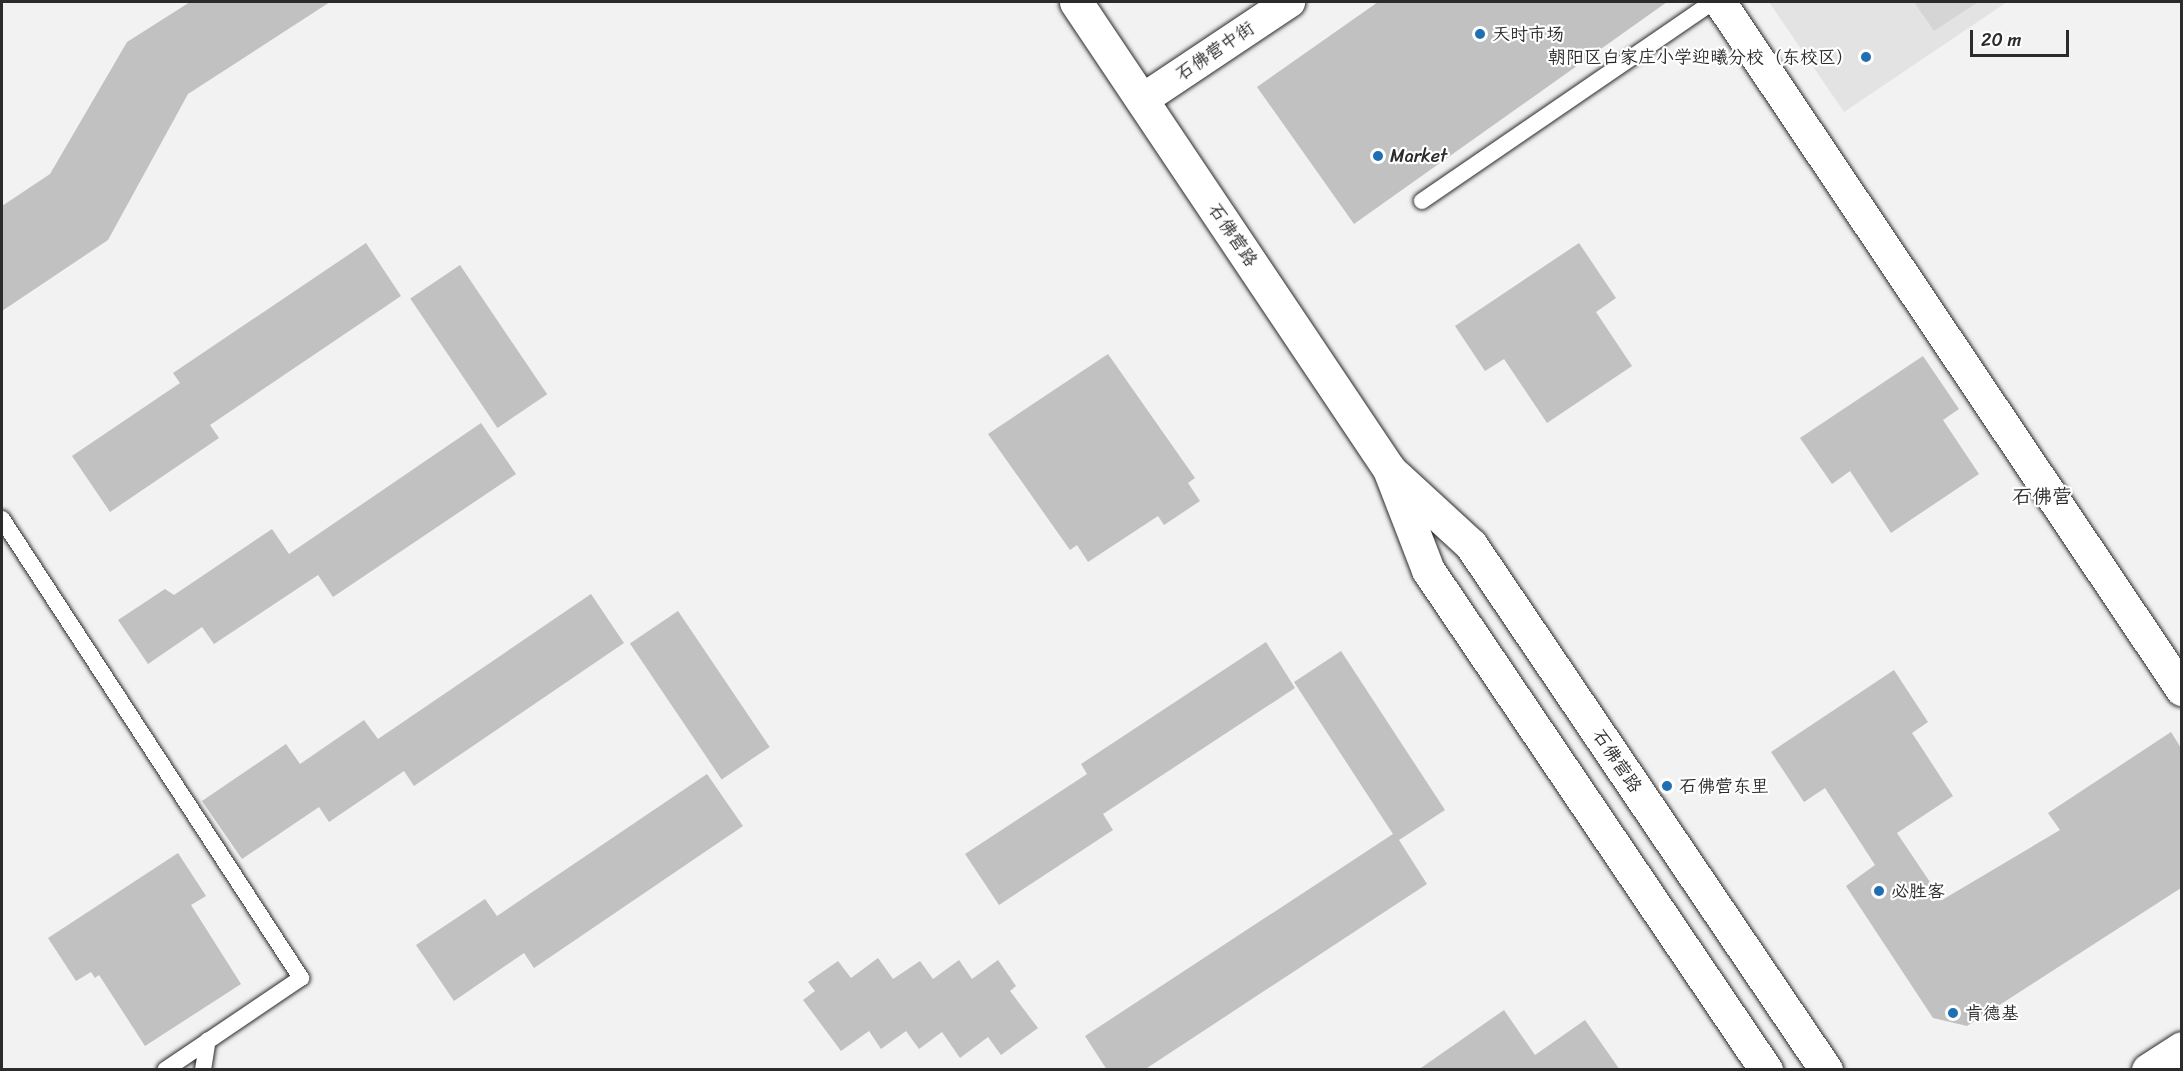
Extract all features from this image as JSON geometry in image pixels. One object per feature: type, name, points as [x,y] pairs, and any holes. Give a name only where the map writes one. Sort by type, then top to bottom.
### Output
[{"type":"street","name":"石佛营路","points":[[1076,2],[1389,469],[1428,570],[1766,1070]]},
{"type":"street","name":"石佛营中街","points":[[1142,100],[1288,2]]},
{"type":"street","points":[[1720,2],[2181,690]]},
{"type":"street","name":"石佛营路","points":[[1389,469],[1471,545],[1826,1070]]},
{"type":"street","points":[[2148,1070],[2181,1048]]},
{"type":"lane","points":[[1422,201],[1713,2]]},
{"type":"lane","points":[[2,519],[301,978],[165,1070]]},
{"type":"lane","points":[[203,1070],[208,1040]]},
{"type":"shaded area","name":"朝阳区白家庄小学迎曦分校（东校区）","points":[[1769,2],[2007,2],[1844,112]]},
{"type":"shaded area","points":[[1914,2],[1978,2],[1934,31]]},
{"type":"building","points":[[190,2],[330,2],[188,94],[108,240],[2,311],[2,206],[50,174],[127,42]]},
{"type":"building","name":"Market","points":[[1378,2],[1667,2],[1354,224],[1257,87]]},
{"type":"building","points":[[366,243],[401,296],[210,425],[219,438],[110,512],[72,456],[180,383],[173,373]]},
{"type":"building","points":[[1579,243],[1616,298],[1596,312],[1632,366],[1547,423],[1504,359],[1485,371],[1455,326]]},
{"type":"building","points":[[460,265],[547,394],[497,428],[410,299]]},
{"type":"building","points":[[1108,354],[1195,478],[1188,483],[1200,501],[1164,525],[1158,516],[1088,562],[1077,545],[1070,550],[988,434]]},
{"type":"building","points":[[1923,356],[1959,409],[1943,420],[1979,474],[1891,533],[1850,471],[1832,484],[1800,438]]},
{"type":"building","points":[[481,423],[516,474],[333,597],[318,575],[214,644],[202,627],[148,664],[118,620],[165,589],[174,595],[272,529],[289,554]]},
{"type":"building","points":[[591,594],[624,643],[414,786],[404,771],[329,822],[319,807],[242,859],[202,801],[286,744],[300,764],[364,720],[378,739]]},
{"type":"building","points":[[678,611],[770,747],[722,779],[630,643]]},
{"type":"building","points":[[1266,642],[1295,688],[1103,814],[1113,830],[999,905],[965,854],[1087,774],[1081,764]]},
{"type":"building","points":[[1341,651],[1445,810],[1399,840],[1427,884],[1144,1070],[1107,1070],[1085,1036],[1393,834],[1294,682]]},
{"type":"building","points":[[1894,670],[1928,722],[1912,733],[1953,796],[1897,833],[1942,900],[2060,830],[2048,813],[2171,732],[2181,748],[2181,888],[1967,1026],[1933,1018],[1846,886],[1875,865],[1825,788],[1804,802],[1771,752]]},
{"type":"building","points":[[707,774],[743,826],[534,968],[524,953],[454,1001],[416,945],[485,899],[497,916]]},
{"type":"building","points":[[178,853],[206,896],[191,905],[241,984],[145,1046],[99,975],[95,978],[91,972],[76,981],[48,938]]},
{"type":"building","points":[[878,958],[893,979],[920,961],[933,979],[959,960],[972,979],[998,960],[1016,986],[1010,991],[1038,1028],[1001,1055],[988,1037],[960,1058],[942,1032],[919,1049],[906,1031],[881,1049],[869,1031],[841,1051],[803,1000],[815,991],[808,982],[838,961],[851,978]]},
{"type":"building","points":[[1504,1010],[1535,1055],[1585,1020],[1620,1070],[1418,1070]]},
{"type":"place","name":"天时市场","points":[[1480,34]]},
{"type":"place","name":"朝阳区白家庄小学迎曦分校（东校区）","points":[[1866,57]]},
{"type":"place","name":"Market","points":[[1378,156]]},
{"type":"place","name":"石佛营东里","points":[[1667,786]]},
{"type":"place","name":"必胜客","points":[[1879,891]]},
{"type":"place","name":"肯德基","points":[[1953,1013]]},
{"type":"district","name":"石佛营","points":[[2042,496]]}]
